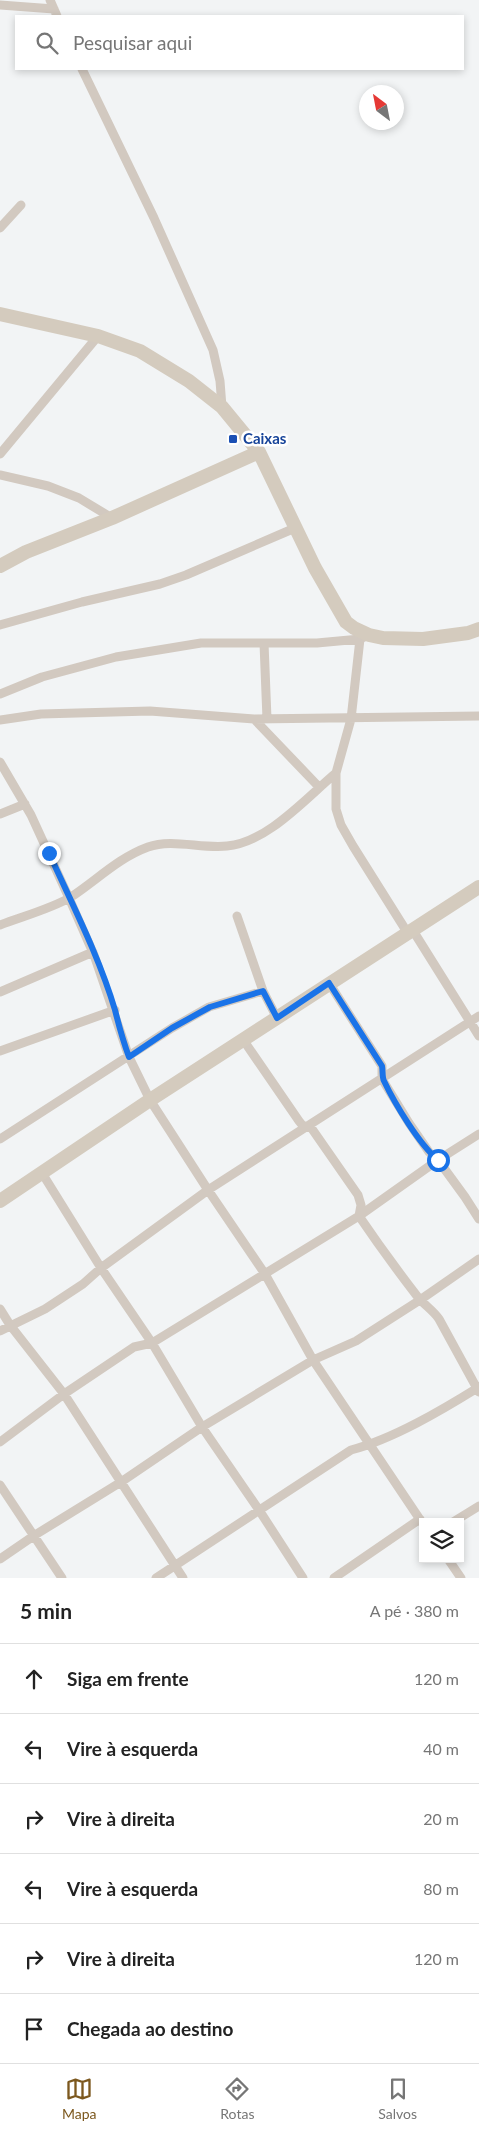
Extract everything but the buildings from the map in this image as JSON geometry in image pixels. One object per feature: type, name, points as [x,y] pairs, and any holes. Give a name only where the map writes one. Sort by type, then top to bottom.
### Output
[{"type":"street","points":[[50,0],[56,13]]},
{"type":"street","points":[[0,5],[56,13]]},
{"type":"street","points":[[82,70],[154,218],[213,350],[220,381],[222,408]]},
{"type":"street","points":[[0,228],[21,206]]},
{"type":"street","points":[[0,314],[98,336],[140,350],[189,381],[222,408],[259,452],[315,568],[346,622],[365,637]]},
{"type":"street","points":[[0,454],[98,336]]},
{"type":"street","points":[[0,566],[26,552],[112,518],[259,452]]},
{"type":"street","points":[[0,475],[48,486],[72,495],[112,518]]},
{"type":"street","points":[[0,625],[186,576],[295,528]]},
{"type":"street","points":[[0,694],[42,677],[116,657],[201,644],[317,643],[365,637],[423,639],[479,630]]},
{"type":"street","points":[[365,637],[351,719],[336,773],[336,809],[341,825],[479,1036]]},
{"type":"street","points":[[264,643],[267,719]]},
{"type":"street","points":[[0,720],[41,714],[150,711],[254,719],[479,716]]},
{"type":"street","points":[[254,719],[319,787]]},
{"type":"street","points":[[0,762],[25,804],[70,898],[115,1010],[119,1030],[129,1057],[150,1100],[265,1274],[313,1360],[419,1518]]},
{"type":"street","points":[[0,925],[70,898],[130,854],[149,846],[162,843],[228,846],[245,843],[262,834],[288,815],[336,773]]},
{"type":"street","points":[[0,814],[25,804]]},
{"type":"street","points":[[0,1201],[150,1100],[244,1041],[329,983],[479,887]]},
{"type":"street","points":[[237,916],[263,991],[277,1018]]},
{"type":"street","points":[[0,992],[93,952]]},
{"type":"street","points":[[329,983],[382,1066],[382,1079],[423,1144],[466,1196],[479,1219]]},
{"type":"street","points":[[0,1139],[172,1028],[210,1007],[263,991]]},
{"type":"street","points":[[0,1051],[115,1010]]},
{"type":"street","points":[[0,1331],[45,1309],[83,1284],[101,1268],[208,1190],[479,1016]]},
{"type":"street","points":[[244,1041],[299,1121],[303,1126],[310,1126]]},
{"type":"street","points":[[156,1578],[351,1450],[370,1445],[396,1433],[478,1389],[439,1319],[431,1308],[420,1300],[359,1216],[361,1205],[358,1195],[310,1126]]},
{"type":"street","points":[[0,1442],[64,1394],[134,1347],[152,1343],[359,1216],[438,1160],[479,1134]]},
{"type":"street","points":[[42,1173],[101,1268],[152,1343],[202,1427],[303,1578]]},
{"type":"street","points":[[0,1559],[35,1535],[122,1482],[202,1427],[313,1360],[356,1341],[420,1300],[479,1258]]},
{"type":"street","points":[[0,1309],[10,1325],[64,1394],[184,1578]]},
{"type":"street","points":[[0,1485],[62,1578]]},
{"type":"street","points":[[460,1518],[479,1506]]},
{"type":"street","points":[[334,1578],[419,1522]]},
{"type":"street","points":[[451,1563],[461,1578]]},
{"type":"place","name":"Caixas","points":[[233,439]]},
{"type":"route","points":[[49,853],[94,955],[115,1010],[119,1030],[129,1057],[172,1028],[210,1007],[263,991],[277,1018],[329,983],[382,1066],[384,1072],[382,1079],[409,1123],[429,1152],[438,1160]]}]
